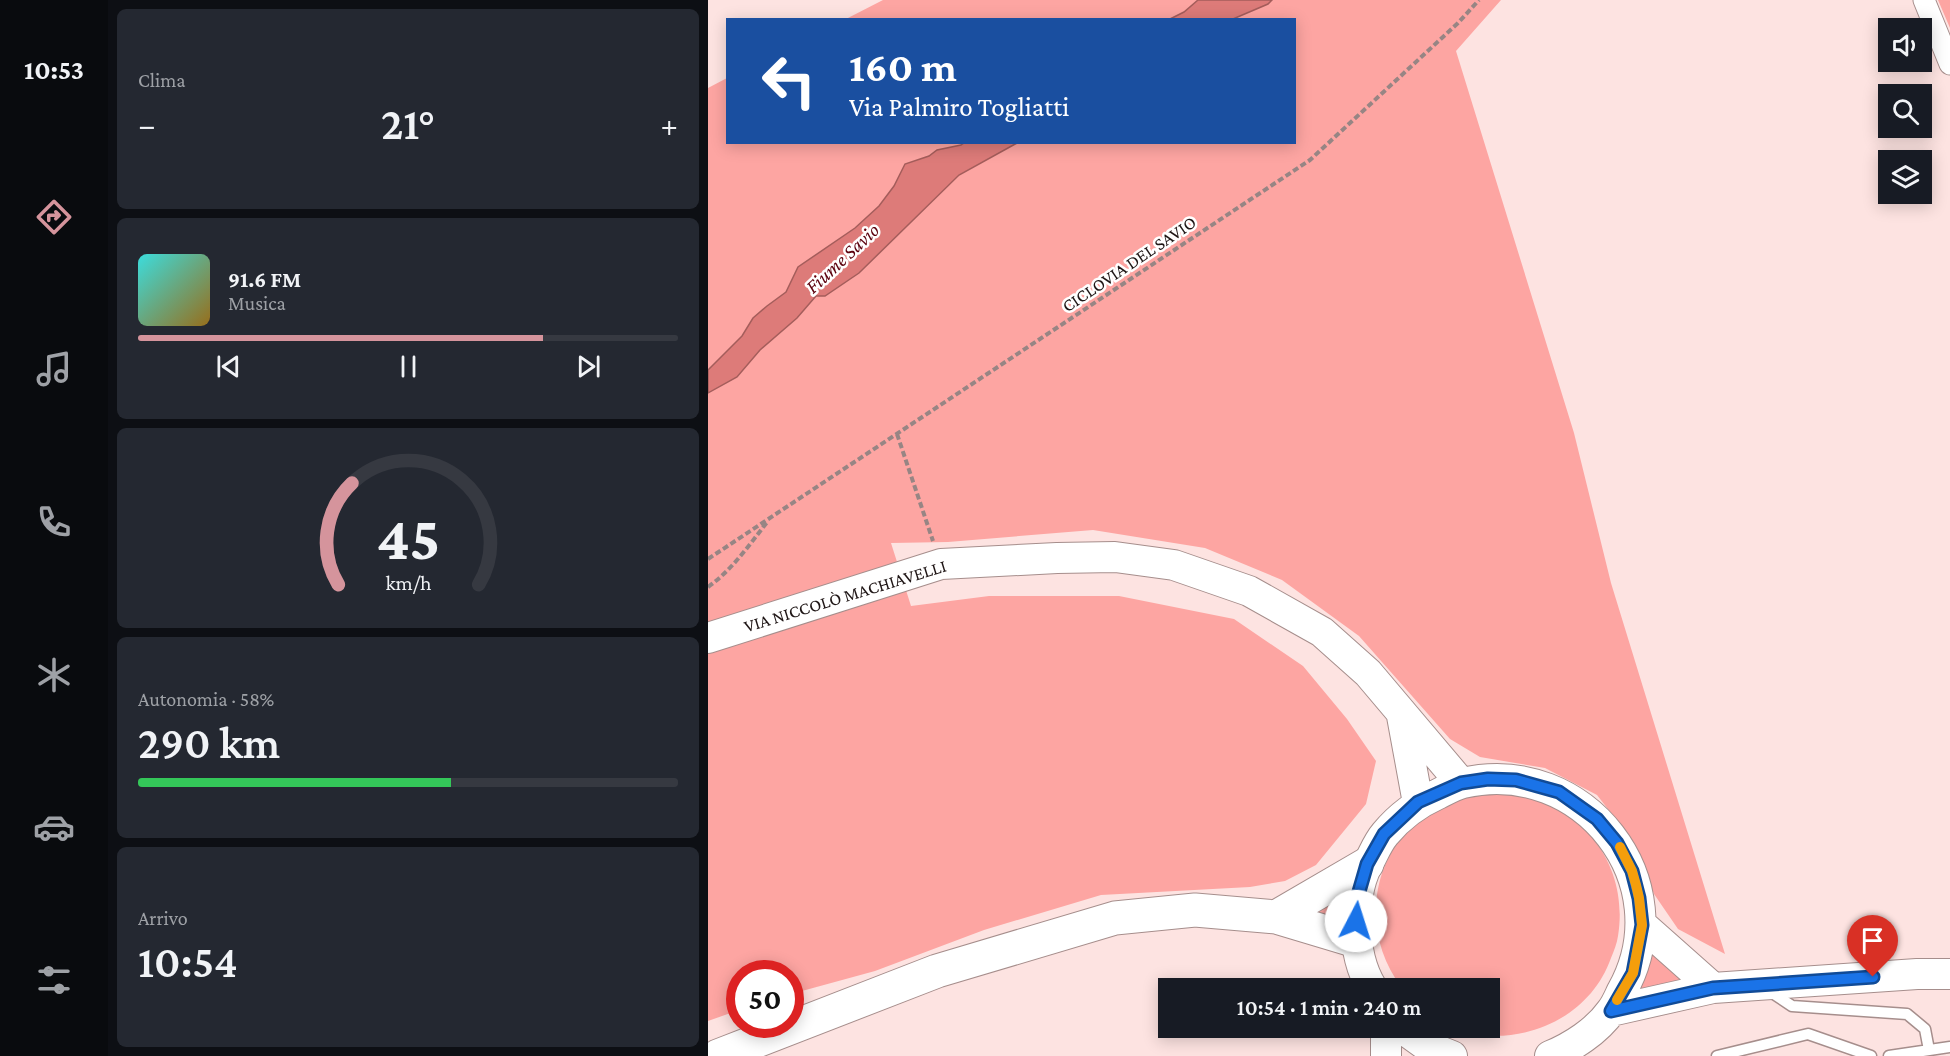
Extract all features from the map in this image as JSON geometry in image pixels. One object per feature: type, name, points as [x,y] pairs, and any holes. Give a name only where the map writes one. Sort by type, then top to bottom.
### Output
[{"type":"highway","points":[[1276,917],[1367,864]]},
{"type":"highway","points":[[730,1054],[937,971],[1115,918],[1195,910],[1276,917],[1356,941]]},
{"type":"main road","name":"VIA NICCOLÒ MACHIAVELLI","points":[[708,638],[941,564],[1115,557],[1174,565],[1248,591],[1322,632],[1368,673],[1461,783]]},
{"type":"main road","points":[[1402,713],[1418,802]]},
{"type":"main road","points":[[1366,978],[1356,941],[1356,902],[1367,864],[1384,834],[1418,802],[1461,783],[1488,779],[1516,780],[1559,792],[1597,819],[1617,843],[1632,871],[1639,898],[1642,925],[1633,973],[1611,1011],[1584,1037],[1550,1056]]},
{"type":"main road","points":[[1642,925],[1713,988]]},
{"type":"main road","points":[[1611,1011],[1713,988],[1917,974],[1950,974]]},
{"type":"main road","points":[[1386,1038],[1386,1056]]},
{"type":"main road","points":[[1416,1038],[1427,1046],[1452,1056]]},
{"type":"street","points":[[1924,0],[1950,64]]},
{"type":"lane","points":[[1761,985],[1792,1006],[1907,1014],[1925,1029],[1929,1050]]},
{"type":"lane","points":[[1717,1056],[1808,1034],[1871,1056]]},
{"type":"lane","points":[[1889,1056],[1950,1047]]},
{"type":"path","name":"CICLOVIA DEL SAVIO","points":[[708,559],[1310,160],[1458,23],[1479,0]]},
{"type":"path","points":[[897,434],[941,564]]},
{"type":"path","points":[[708,587],[718,580],[742,554],[770,518]]},
{"type":"shaded area","points":[[883,0],[1198,0],[1184,12],[1172,18],[848,18]]},
{"type":"shaded area","points":[[1272,0],[1501,0],[1456,51],[1574,433],[1611,583],[1725,954],[1678,929],[1654,894],[1635,844],[1597,795],[1545,768],[1480,757],[1450,739],[1359,636],[1282,580],[1205,548],[1093,530],[948,542],[891,543],[911,606],[989,596],[1119,596],[1234,619],[1303,666],[1347,719],[1376,761],[1366,804],[1316,865],[1285,881],[1250,887],[1101,895],[984,930],[875,971],[804,990],[804,960],[726,960],[726,1015],[708,1021],[708,393],[737,377],[760,350],[797,318],[816,296],[859,273],[959,175],[1015,144],[1296,144],[1296,18],[1235,18]]},
{"type":"shaded area","points":[[1938,0],[1950,0],[1950,28]]},
{"type":"shaded area","points":[[726,79],[726,144],[962,144],[937,150],[929,156],[905,164],[894,186],[879,206],[855,228],[798,267],[786,292],[753,318],[742,336],[708,370],[708,88]]},
{"type":"shaded area","points":[[1505,791],[1544,801],[1565,813],[1598,845],[1617,887],[1620,911],[1618,936],[1602,977],[1576,1008],[1541,1028],[1500,1036],[1500,978],[1396,978],[1382,949],[1377,928],[1376,906],[1385,864],[1396,845],[1417,820],[1461,798],[1479,792]]},
{"type":"shaded area","points":[[1339,895],[1332,928],[1299,914]]},
{"type":"shaded area","points":[[1648,951],[1684,980],[1634,993]]},
{"type":"water","points":[[1198,0],[1272,0],[1268,4],[1235,18],[1172,18],[1184,12]]},
{"type":"water","name":"Fiume Savio","points":[[1015,144],[959,175],[859,273],[825,296],[816,296],[797,318],[760,350],[737,377],[708,393],[708,370],[742,336],[753,318],[786,292],[798,267],[855,228],[879,206],[894,186],[905,164],[929,156],[937,150],[961,145]]},
{"type":"slow traffic","points":[[1617,1000],[1633,973],[1642,925],[1636,885],[1620,847]]},
{"type":"route","points":[[1356,921],[1356,902],[1367,864],[1384,834],[1418,802],[1461,783],[1488,779],[1516,780],[1559,792],[1597,819],[1617,843],[1632,871],[1639,898],[1642,925],[1633,973],[1611,1011],[1713,988],[1873,977]]}]
